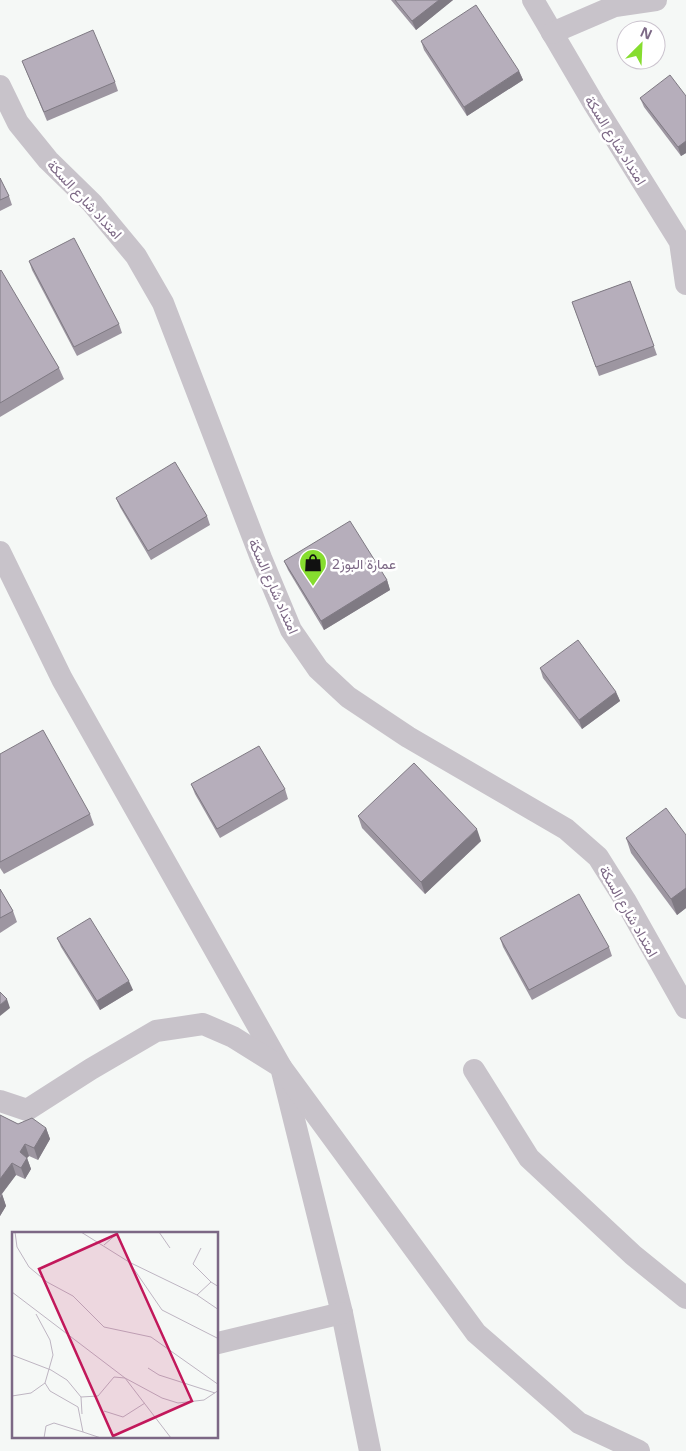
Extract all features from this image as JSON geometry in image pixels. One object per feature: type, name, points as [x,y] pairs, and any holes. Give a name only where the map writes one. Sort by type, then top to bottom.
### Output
[{"type":"street","name":"امتداد شارع السكة","points":[[532,0],[683,246],[686,284]]},
{"type":"street","points":[[552,33],[615,6],[656,0]]},
{"type":"street","name":"امتداد شارع السكة","points":[[0,86],[18,123],[48,160],[92,203],[136,256],[162,303],[268,576],[291,630],[318,669],[348,696],[408,737],[566,829],[598,857],[625,900],[686,1008]]},
{"type":"street","points":[[0,552],[62,679],[280,1067],[476,1333],[579,1423],[639,1451]]},
{"type":"street","points":[[0,1101],[27,1110],[90,1069],[156,1030],[202,1024],[233,1037],[280,1067],[342,1313],[370,1451]]},
{"type":"street","points":[[474,1070],[529,1158],[633,1255],[686,1298]]},
{"type":"street","points":[[219,1344],[342,1313]]},
{"type":"building","points":[[395,0],[439,0],[412,21]]},
{"type":"building","points":[[476,5],[519,71],[464,107],[421,41]]},
{"type":"building","points":[[93,30],[115,82],[44,112],[22,61]]},
{"type":"building","points":[[670,75],[686,96],[686,141],[678,147],[640,98]]},
{"type":"building","points":[[0,178],[9,196],[0,200]]},
{"type":"building","points":[[74,238],[119,324],[74,347],[29,261]]},
{"type":"building","points":[[0,271],[59,368],[0,403]]},
{"type":"building","points":[[630,281],[654,346],[596,367],[572,302]]},
{"type":"building","points":[[175,462],[207,516],[148,551],[116,498]]},
{"type":"building","points":[[350,521],[387,580],[321,621],[284,561]]},
{"type":"building","points":[[578,640],[616,692],[579,720],[540,668]]},
{"type":"building","points":[[43,730],[90,814],[0,862],[0,754]]},
{"type":"building","points":[[259,746],[285,789],[217,829],[191,784]]},
{"type":"building","points":[[414,763],[477,829],[421,882],[358,816]]},
{"type":"building","points":[[666,808],[686,835],[686,888],[671,899],[626,838]]},
{"type":"building","points":[[0,889],[13,911],[0,918]]},
{"type":"building","points":[[579,894],[609,947],[529,990],[500,938]]},
{"type":"building","points":[[90,918],[129,981],[97,1001],[57,938]]},
{"type":"building","points":[[0,992],[7,999],[0,1005]]},
{"type":"building","points":[[0,1115],[18,1124],[32,1118],[46,1128],[34,1148],[25,1144],[20,1152],[27,1158],[21,1168],[12,1163],[0,1179]]},
{"type":"place","name":"عمارة البوز2","points":[[313,587]]}]
